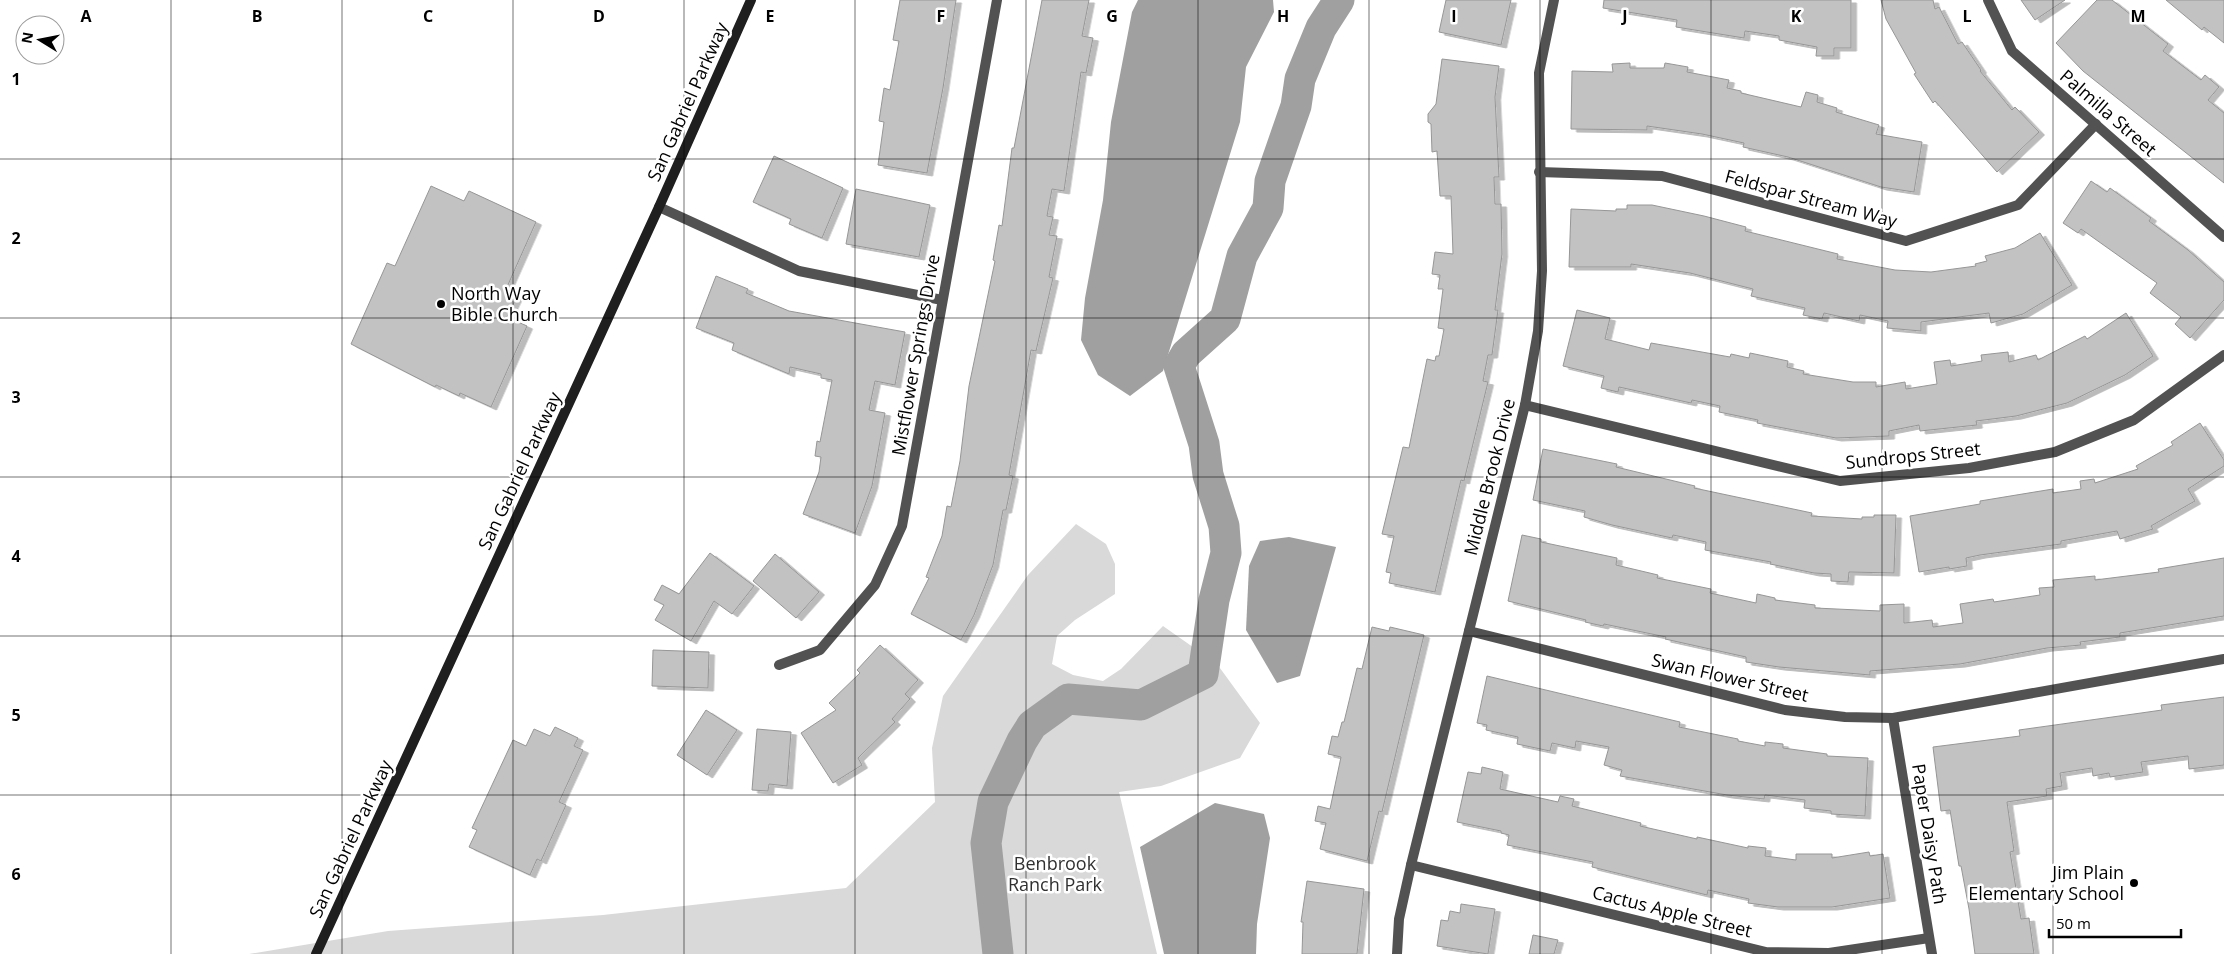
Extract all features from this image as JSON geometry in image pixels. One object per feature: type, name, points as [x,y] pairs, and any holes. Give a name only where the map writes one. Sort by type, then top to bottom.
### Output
[{"type":"street","name":"San Gabriel Parkway","points":[[316,954],[659,207],[751,0]]},
{"type":"street","name":"Mistflower Springs Drive","points":[[779,664],[820,650],[875,585],[902,526],[997,0]]},
{"type":"street","name":"Middle Brook Drive","points":[[1397,954],[1400,919],[1411,865],[1525,406],[1538,331],[1542,271],[1539,73],[1554,0]]},
{"type":"street","name":"Palmilla Street","points":[[1988,0],[2012,51],[2224,237]]},
{"type":"street","name":"Feldspar Stream Way","points":[[1539,172],[1662,176],[1906,241],[2018,205],[2096,124]]},
{"type":"street","points":[[659,207],[799,271],[942,300]]},
{"type":"street","name":"Sundrops Street","points":[[1525,406],[1840,482],[1969,468],[2054,452],[2134,420],[2224,355]]},
{"type":"street","name":"Swan Flower Street","points":[[1469,631],[1785,710],[1845,717],[1893,718],[2224,659]]},
{"type":"street","name":"Paper Daisy Path","points":[[1893,718],[1932,954]]},
{"type":"street","name":"Cactus Apple Street","points":[[1411,865],[1766,952],[1829,953],[1930,938]]},
{"type":"green space","name":"Benbrook Ranch Park","points":[[1076,524],[1106,544],[1115,564],[1115,594],[1075,620],[1057,636],[1052,664],[1073,675],[1103,681],[1121,669],[1163,626],[1217,664],[1260,723],[1240,758],[1161,786],[1119,792],[1157,954],[249,954],[388,931],[603,915],[846,888],[935,802],[932,748],[943,696],[1028,575]]},
{"type":"shaded area","points":[[1138,0],[1273,0],[1274,12],[1246,67],[1240,122],[1163,371],[1130,396],[1098,375],[1081,340],[1085,298],[1103,200],[1111,122],[1132,12]]},
{"type":"shaded area","points":[[1289,537],[1336,547],[1300,676],[1277,683],[1246,630],[1249,566],[1260,541]]},
{"type":"shaded area","points":[[1215,803],[1264,814],[1270,838],[1257,924],[1256,954],[1164,954],[1140,847]]},
{"type":"building","points":[[900,0],[956,0],[943,88],[927,173],[878,165],[884,122],[879,121],[884,88],[890,90],[899,41],[893,40]]},
{"type":"building","points":[[1042,0],[1089,0],[1082,36],[1093,38],[1086,73],[1081,72],[1064,191],[1052,189],[1047,216],[1053,217],[1049,235],[1057,236],[1049,277],[1053,278],[1036,351],[1031,350],[1009,475],[1013,476],[1006,510],[1003,510],[993,565],[974,615],[961,640],[911,614],[929,578],[926,577],[942,536],[947,506],[951,507],[960,461],[969,386],[995,261],[993,260],[999,225],[1002,226],[1012,148],[1014,148]]},
{"type":"building","points":[[1446,0],[1511,0],[1501,45],[1439,32]]},
{"type":"building","points":[[1604,0],[1851,0],[1851,48],[1834,48],[1834,56],[1816,56],[1817,47],[1779,40],[1779,36],[1745,31],[1744,38],[1676,27],[1677,20],[1603,8]]},
{"type":"building","points":[[1881,0],[1933,0],[1935,9],[1939,7],[1958,44],[1962,42],[1980,71],[2012,110],[2015,107],[2039,132],[1997,172],[1935,101],[1933,103],[1914,74],[1916,73],[1886,19]]},
{"type":"building","points":[[2021,0],[2065,0],[2035,20]]},
{"type":"building","points":[[2097,0],[2112,0],[2168,44],[2163,51],[2201,80],[2205,75],[2219,87],[2208,100],[2224,113],[2224,183],[2083,71],[2056,43]]},
{"type":"building","points":[[2166,0],[2224,0],[2224,43],[2204,27],[2202,30]]},
{"type":"building","points":[[1442,59],[1499,66],[1495,97],[1499,177],[1494,177],[1495,204],[1501,204],[1502,254],[1495,310],[1498,310],[1492,355],[1488,355],[1483,381],[1488,382],[1464,481],[1461,480],[1435,592],[1389,583],[1391,573],[1386,572],[1394,536],[1382,534],[1403,447],[1409,448],[1427,359],[1435,361],[1436,356],[1439,356],[1444,329],[1438,328],[1443,289],[1438,289],[1440,275],[1432,274],[1435,252],[1453,254],[1451,196],[1440,196],[1437,151],[1432,152],[1431,124],[1428,122],[1428,114],[1436,104]]},
{"type":"building","points":[[1630,63],[1630,68],[1664,68],[1665,63],[1688,67],[1687,72],[1729,80],[1727,88],[1741,91],[1741,93],[1801,107],[1806,92],[1818,95],[1817,102],[1837,108],[1836,112],[1879,125],[1876,134],[1922,142],[1914,192],[1881,187],[1788,157],[1743,147],[1744,143],[1702,134],[1647,126],[1647,130],[1571,129],[1572,71],[1613,72],[1612,64]]},
{"type":"building","points":[[774,156],[843,188],[822,238],[789,224],[791,219],[753,202]]},
{"type":"building","points":[[2091,181],[2107,192],[2110,188],[2151,218],[2149,221],[2188,250],[2224,282],[2224,300],[2190,338],[2175,324],[2181,317],[2150,293],[2157,283],[2081,229],[2078,233],[2063,223]]},
{"type":"building","name":"North Way Bible Church","points":[[431,186],[464,201],[469,191],[536,222],[507,287],[519,292],[507,317],[527,326],[491,407],[460,393],[459,396],[436,385],[435,387],[351,344],[387,263],[395,266]]},
{"type":"building","points":[[856,189],[930,205],[919,257],[846,244]]},
{"type":"building","points":[[1627,205],[1652,205],[1704,216],[1746,227],[1745,231],[1838,254],[1837,259],[1895,270],[1931,272],[1976,266],[1975,264],[1987,261],[1985,256],[2015,248],[2040,233],[2072,285],[2023,314],[1991,323],[1989,313],[1921,322],[1921,331],[1887,328],[1888,321],[1860,315],[1859,321],[1824,313],[1822,319],[1803,315],[1805,308],[1751,296],[1753,289],[1690,273],[1631,264],[1631,267],[1569,267],[1571,209],[1616,211],[1616,209],[1627,209]]},
{"type":"building","points":[[716,276],[748,289],[746,293],[789,311],[905,332],[895,385],[875,381],[869,410],[885,413],[872,486],[855,533],[803,514],[819,472],[821,457],[815,456],[817,441],[820,442],[832,380],[821,378],[821,374],[790,367],[789,374],[732,350],[734,343],[696,328]]},
{"type":"building","points":[[1577,310],[1610,318],[1605,339],[1649,350],[1651,343],[1730,357],[1731,354],[1749,358],[1750,353],[1788,361],[1787,367],[1804,371],[1803,374],[1853,382],[1876,382],[1876,387],[1905,382],[1906,389],[1937,384],[1934,362],[1950,360],[1951,366],[1982,361],[1981,355],[2008,352],[2009,362],[2036,355],[2038,360],[2085,336],[2087,339],[2126,313],[2153,356],[2125,375],[2067,403],[2016,416],[1976,421],[1977,425],[1920,431],[1919,425],[1889,431],[1889,436],[1836,438],[1757,423],[1758,420],[1719,412],[1720,406],[1692,400],[1691,403],[1619,387],[1618,392],[1601,388],[1604,376],[1563,366]]},
{"type":"building","points":[[2200,423],[2224,460],[2224,466],[2188,489],[2195,501],[2151,526],[2153,529],[2120,539],[2117,531],[2061,541],[2061,544],[1980,555],[1966,558],[1967,566],[1919,572],[1910,516],[1980,504],[1980,501],[2053,489],[2053,493],[2081,489],[2080,481],[2094,479],[2095,483],[2138,469],[2136,466],[2173,445],[2171,442]]},
{"type":"building","points":[[1543,449],[1617,464],[1616,467],[1695,486],[1694,488],[1812,513],[1811,516],[1862,519],[1862,517],[1874,517],[1874,515],[1896,515],[1894,573],[1849,572],[1848,582],[1831,581],[1831,574],[1814,573],[1770,564],[1771,562],[1705,550],[1706,542],[1673,535],[1672,538],[1612,525],[1584,517],[1585,511],[1533,500]]},
{"type":"building","points":[[1522,535],[1541,539],[1541,542],[1617,558],[1616,565],[1658,575],[1657,578],[1711,589],[1710,593],[1756,603],[1757,594],[1775,598],[1775,600],[1815,605],[1815,608],[1880,611],[1880,605],[1904,604],[1904,623],[1932,620],[1933,627],[1963,623],[1960,604],[1993,599],[1994,602],[2040,595],[2039,588],[2054,587],[2053,580],[2095,576],[2095,580],[2159,572],[2158,569],[2224,558],[2224,616],[2120,633],[2120,637],[2080,642],[2081,645],[2047,648],[1960,664],[1870,671],[1870,675],[1779,667],[1746,662],[1746,657],[1665,639],[1666,637],[1585,622],[1586,620],[1508,601]]},
{"type":"building","points":[[710,553],[754,586],[732,614],[714,601],[691,641],[655,620],[664,605],[654,600],[662,585],[679,594]]},
{"type":"building","points":[[775,554],[819,592],[796,618],[753,581]]},
{"type":"building","points":[[1372,627],[1389,631],[1390,627],[1424,635],[1382,812],[1379,811],[1367,861],[1320,849],[1326,823],[1315,821],[1318,806],[1330,809],[1341,757],[1328,754],[1332,736],[1338,737],[1342,722],[1344,722],[1357,668],[1362,669]]},
{"type":"building","points":[[880,645],[918,680],[905,694],[910,699],[892,719],[895,722],[858,758],[862,765],[833,783],[801,733],[836,710],[829,703],[860,673],[857,670]]},
{"type":"building","points":[[653,650],[709,652],[708,688],[652,686]]},
{"type":"building","points":[[1487,676],[1680,722],[1679,727],[1738,739],[1738,741],[1765,746],[1765,742],[1783,744],[1783,748],[1827,754],[1827,756],[1868,758],[1865,816],[1831,814],[1831,811],[1804,808],[1805,800],[1765,795],[1764,799],[1727,795],[1620,776],[1622,770],[1604,765],[1609,747],[1576,741],[1575,748],[1552,743],[1550,751],[1517,744],[1518,737],[1486,730],[1487,725],[1477,723]]},
{"type":"building","points":[[2224,697],[2224,765],[2189,769],[2188,756],[2141,762],[2143,772],[2110,777],[2109,773],[2093,776],[2092,768],[2060,773],[2062,786],[2046,789],[2047,796],[2007,802],[2014,851],[2010,852],[2021,919],[2029,918],[2034,954],[1975,954],[1969,909],[1961,866],[1959,866],[1950,810],[1941,811],[1933,747],[2020,736],[2019,730],[2162,710],[2161,705]]},
{"type":"building","points":[[706,710],[737,730],[707,775],[677,755]]},
{"type":"building","points":[[555,727],[578,738],[574,746],[583,750],[559,802],[566,805],[541,861],[537,859],[530,875],[469,847],[477,830],[472,828],[513,740],[526,746],[534,729],[550,736]]},
{"type":"building","points":[[757,729],[791,732],[787,786],[769,784],[768,791],[752,790]]},
{"type":"building","points":[[1482,767],[1503,772],[1500,789],[1558,802],[1560,796],[1574,799],[1572,806],[1641,823],[1640,826],[1748,848],[1748,846],[1766,848],[1765,856],[1796,860],[1796,854],[1832,854],[1832,858],[1869,852],[1870,856],[1883,854],[1890,898],[1832,907],[1778,907],[1748,903],[1749,899],[1708,890],[1707,895],[1592,867],[1593,862],[1507,845],[1509,835],[1501,833],[1501,831],[1457,822],[1468,772],[1481,774]]},
{"type":"building","points":[[1307,881],[1364,889],[1357,954],[1302,954],[1303,922],[1301,922]]},
{"type":"building","points":[[1461,904],[1495,909],[1488,954],[1437,946],[1441,920],[1448,921],[1450,911],[1460,913]]},
{"type":"building","points":[[1533,935],[1558,940],[1554,954],[1529,954]]},
{"type":"waterway","points":[[998,954],[986,843],[993,802],[1022,741],[1032,725],[1068,699],[1141,705],[1203,674],[1214,600],[1226,553],[1224,526],[1208,475],[1204,444],[1179,366],[1186,354],[1225,319],[1242,256],[1268,208],[1270,181],[1296,106],[1300,79],[1321,28],[1339,0]]},
{"type":"place","name":"North Way Bible Church","points":[[441,304]]},
{"type":"place","name":"Jim Plain Elementary School","points":[[2134,883]]}]
